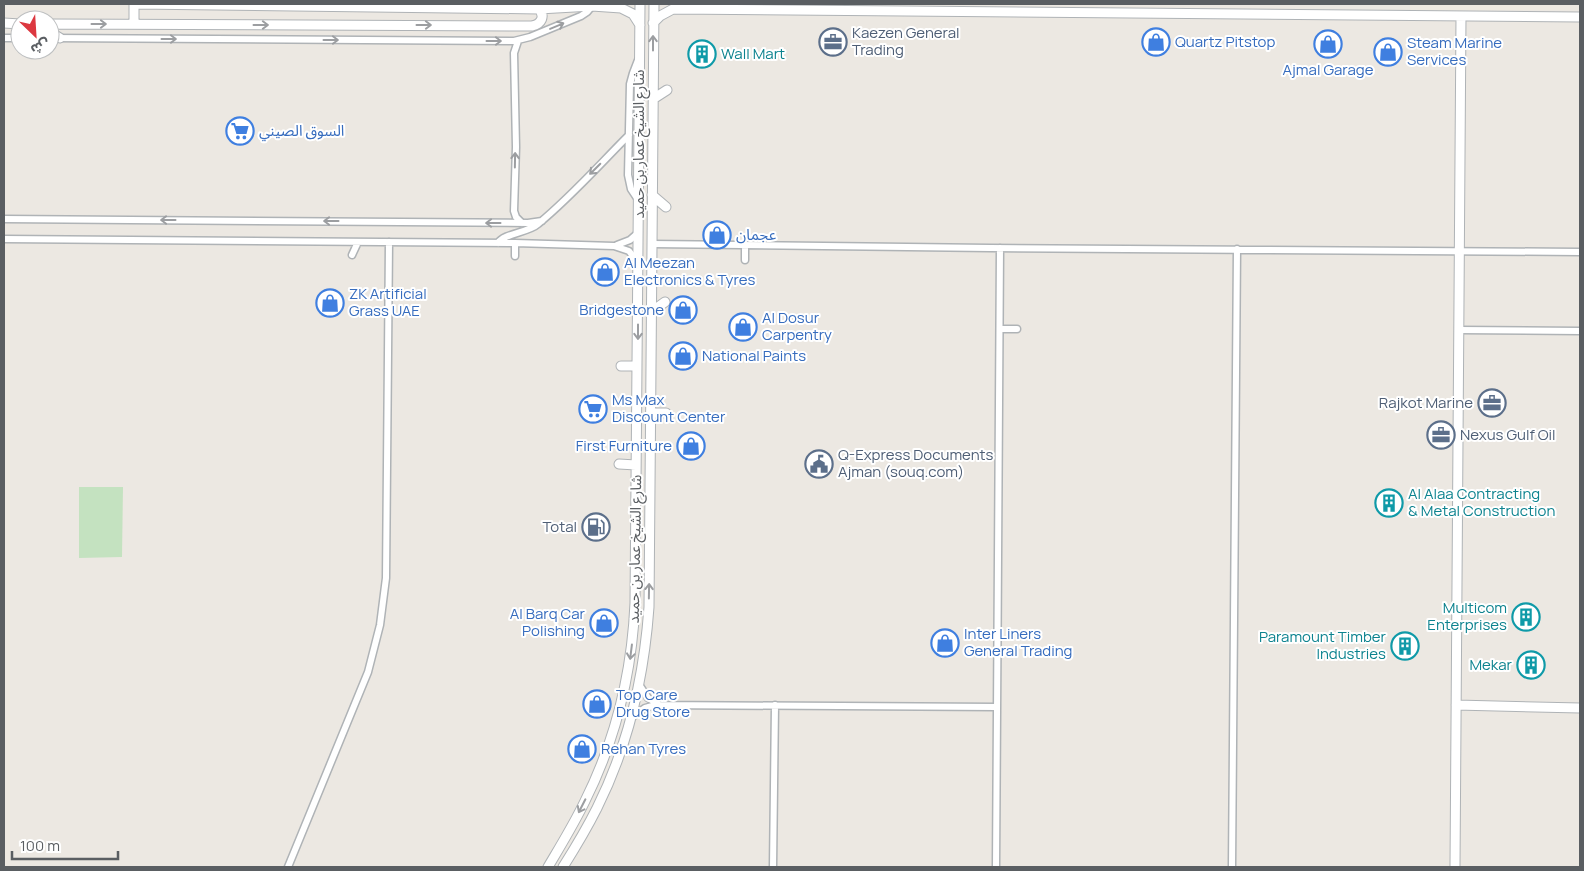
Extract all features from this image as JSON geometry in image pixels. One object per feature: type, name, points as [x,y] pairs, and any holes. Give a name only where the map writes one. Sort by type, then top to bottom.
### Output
[{"type":"street","points":[[134,24],[136,4],[539,9],[592,6],[621,8],[632,14],[640,26]]},
{"type":"street","points":[[621,8],[630,4]]},
{"type":"street","name":"شارع الشيخ عمار بن حميد","points":[[548,867],[578,815],[596,778],[614,731],[632,652],[635,619],[640,4]]},
{"type":"street","name":"شارع الشيخ عمار بن حميد","points":[[563,867],[590,821],[615,766],[640,686],[645,654],[649,607],[654,4]]},
{"type":"street","points":[[665,4],[673,9]]},
{"type":"street","points":[[60,38],[518,41],[581,16],[592,6]]},
{"type":"street","points":[[60,24],[532,26],[542,20],[542,14],[539,9]]},
{"type":"street","points":[[653,23],[660,16],[673,9],[1580,18]]},
{"type":"street","points":[[1455,867],[1461,16]]},
{"type":"street","points":[[518,41],[514,53],[516,147],[514,211],[516,217],[523,223]]},
{"type":"street","points":[[639,59],[632,73],[630,84],[628,179],[631,189],[639,201]]},
{"type":"street","points":[[653,99],[667,90]]},
{"type":"street","points":[[498,243],[502,238],[526,231],[542,221],[629,135]]},
{"type":"street","points":[[652,195],[666,207]]},
{"type":"street","points":[[4,219],[523,223],[542,221]]},
{"type":"street","points":[[614,246],[625,243],[638,233]]},
{"type":"street","points":[[4,239],[515,243],[614,246],[629,251],[638,264]]},
{"type":"street","points":[[352,255],[358,242]]},
{"type":"street","points":[[288,867],[362,687],[375,649],[380,625],[386,578],[390,242]]},
{"type":"street","points":[[515,243],[515,256]]},
{"type":"street","points":[[652,244],[1580,252]]},
{"type":"street","points":[[745,245],[745,260]]},
{"type":"street","points":[[996,867],[1000,248]]},
{"type":"street","points":[[1232,867],[1237,249]]},
{"type":"street","points":[[651,312],[665,302]]},
{"type":"street","points":[[1000,329],[1017,329]]},
{"type":"street","points":[[1459,330],[1580,331]]},
{"type":"street","points":[[621,366],[637,366]]},
{"type":"street","points":[[651,413],[666,413]]},
{"type":"street","points":[[619,464],[636,465]]},
{"type":"street","points":[[640,686],[648,698],[662,705]]},
{"type":"street","points":[[631,718],[645,708],[662,705],[997,707]]},
{"type":"street","points":[[774,867],[775,705]]},
{"type":"street","points":[[1456,705],[1580,708]]},
{"type":"green space","points":[[79,487],[123,487],[122,557],[79,558]]},
{"type":"place","name":"Kaezen General Trading","points":[[833,42]]},
{"type":"place","name":"Quartz Pitstop","points":[[1156,42]]},
{"type":"place","name":"Ajmal Garage","points":[[1328,44]]},
{"type":"place","name":"Steam Marine Services","points":[[1388,52]]},
{"type":"place","name":"Wall Mart","points":[[702,54]]},
{"type":"place","name":"السوق الصيني","points":[[240,131]]},
{"type":"place","name":"عجمان","points":[[717,235]]},
{"type":"place","name":"Al Meezan Electronics & Tyres","points":[[605,272]]},
{"type":"place","name":"ZK Artificial Grass UAE","points":[[330,303]]},
{"type":"place","name":"Bridgestone","points":[[683,310]]},
{"type":"place","name":"Al Dosur Carpentry","points":[[743,327]]},
{"type":"place","name":"National Paints","points":[[683,356]]},
{"type":"place","name":"Rajkot Marine","points":[[1492,403]]},
{"type":"place","name":"Ms Max Discount Center","points":[[593,409]]},
{"type":"place","name":"Nexus Gulf Oil","points":[[1441,435]]},
{"type":"place","name":"First Furniture","points":[[691,446]]},
{"type":"place","name":"Q-Express Documents Ajman (souq.com)","points":[[819,464]]},
{"type":"place","name":"Al Alaa Contracting & Metal Construction","points":[[1389,503]]},
{"type":"place","name":"Total","points":[[596,527]]},
{"type":"place","name":"Multicom Enterprises","points":[[1526,617]]},
{"type":"place","name":"Al Barq Car Polishing","points":[[604,623]]},
{"type":"place","name":"Inter Liners General Trading","points":[[945,643]]},
{"type":"place","name":"Paramount Timber Industries","points":[[1405,646]]},
{"type":"place","name":"Mekar","points":[[1531,665]]},
{"type":"place","name":"Top Care Drug Store","points":[[597,704]]},
{"type":"place","name":"Rehan Tyres","points":[[582,749]]}]
